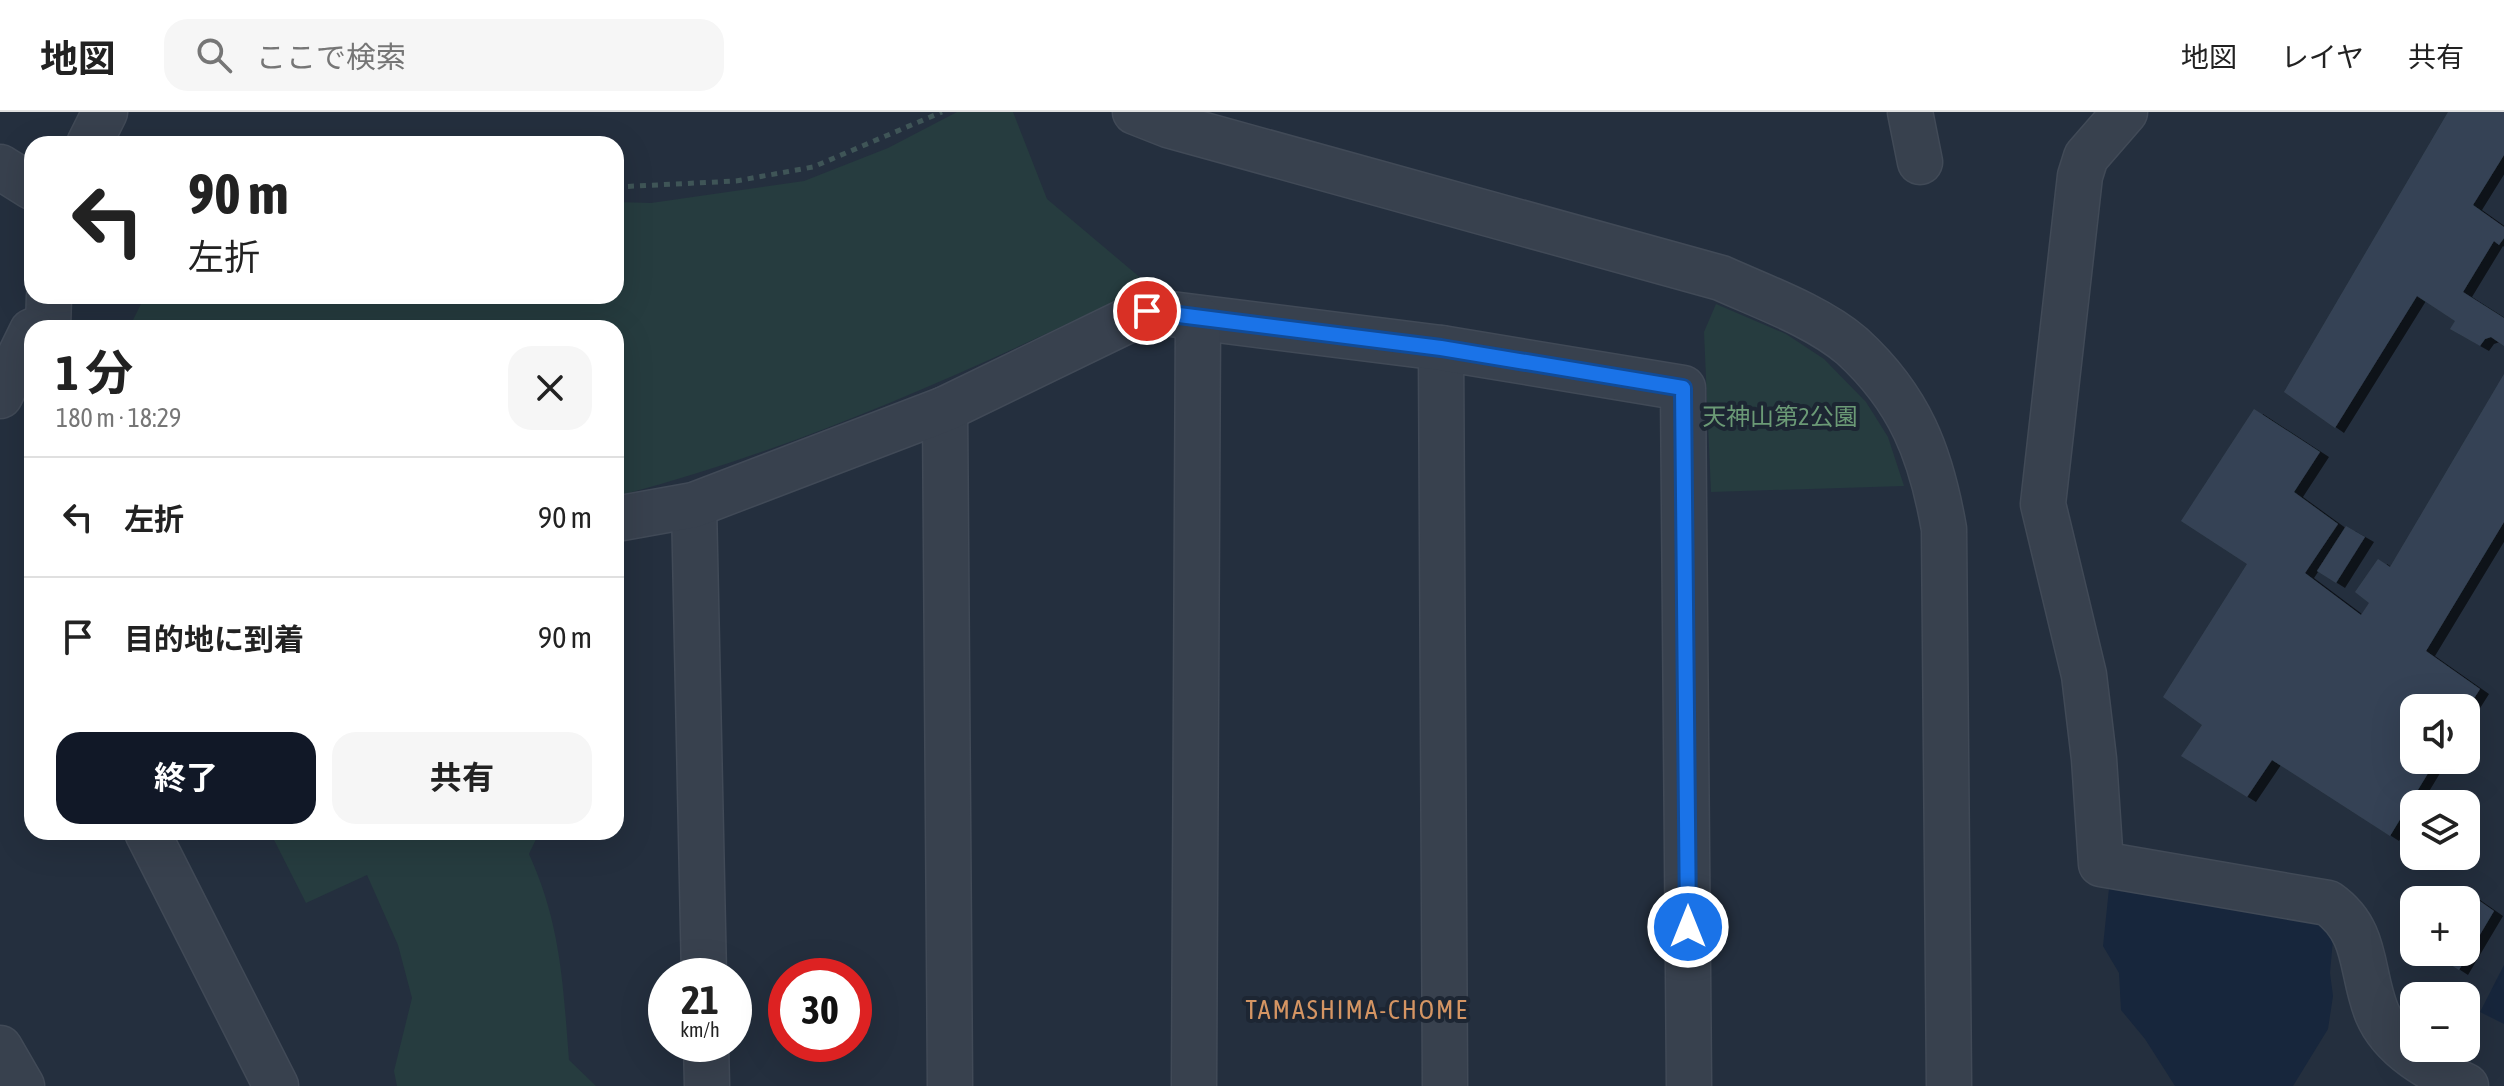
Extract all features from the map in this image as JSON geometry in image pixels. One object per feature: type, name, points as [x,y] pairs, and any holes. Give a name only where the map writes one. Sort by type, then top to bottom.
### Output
[{"type":"street","points":[[93,136],[105,112]]},
{"type":"street","points":[[1135,112],[1168,125],[1721,278],[1803,315],[1851,345],[1894,392],[1917,431],[1935,480],[1944,529],[1949,1086]]},
{"type":"street","points":[[1910,112],[1920,162]]},
{"type":"street","points":[[2125,112],[2086,157],[2080,176],[2043,504],[2084,675],[2094,759],[2101,864],[2328,903],[2344,915],[2352,930],[2365,963],[2376,1011],[2390,1034],[2414,1056],[2466,1086]]},
{"type":"street","points":[[0,167],[24,182]]},
{"type":"street","points":[[624,518],[694,505],[945,409],[1147,311],[1441,348],[1683,388],[1689,1086]]},
{"type":"street","points":[[1194,1086],[1198,318]]},
{"type":"street","points":[[0,396],[24,347]]},
{"type":"street","points":[[1441,348],[1445,1086]]},
{"type":"street","points":[[945,409],[950,1086]]},
{"type":"street","points":[[694,505],[704,958]]},
{"type":"street","points":[[151,840],[276,1086]]},
{"type":"street","points":[[0,1048],[22,1086]]},
{"type":"street","points":[[706,1062],[707,1086]]},
{"type":"path","points":[[624,187],[736,181],[813,167],[942,112]]},
{"type":"green space","points":[[957,112],[1013,112],[1047,199],[1149,285],[892,402],[760,452],[624,494],[624,320],[133,320],[141,304],[624,304],[624,202],[651,203],[804,181],[888,148]]},
{"type":"green space","name":"天神山第2公園","points":[[1716,304],[1786,334],[1824,359],[1866,402],[1888,437],[1904,486],[1711,492],[1704,332]]},
{"type":"green space","points":[[274,840],[536,840],[529,854],[548,905],[559,955],[569,1060],[596,1086],[397,1086],[394,1071],[412,998],[398,945],[367,875],[306,903]]},
{"type":"water","points":[[2110,879],[2327,912],[2333,939],[2330,973],[2333,996],[2328,1029],[2293,1086],[2175,1086],[2145,1039],[2121,1010],[2119,973],[2103,946]]},
{"type":"water","points":[[2504,965],[2504,1024],[2480,1012]]},
{"type":"building","points":[[2448,112],[2504,112],[2504,155],[2473,205],[2504,227],[2504,238],[2499,245],[2494,241],[2463,292],[2504,318],[2504,346],[2491,337],[2480,346],[2450,329],[2455,321],[2417,296],[2335,428],[2284,392]]},
{"type":"building","points":[[2504,374],[2504,522],[2426,651],[2480,689],[2477,694],[2400,694],[2400,774],[2428,774],[2418,790],[2400,790],[2400,819],[2390,836],[2272,760],[2247,797],[2181,756],[2202,725],[2163,697],[2247,564],[2181,521],[2254,409],[2320,452],[2294,492],[2338,524],[2305,573],[2361,615],[2369,603],[2355,592],[2378,559],[2390,567]]},
{"type":"building","points":[[2346,526],[2365,537],[2336,583],[2317,571]]},
{"type":"building","points":[[2480,901],[2494,911],[2480,935]]},
{"type":"district","name":"TAMASHIMA-CHOME","points":[[1357,1010]]},
{"type":"route","points":[[1147,311],[1441,348],[1683,388],[1688,927]]}]
